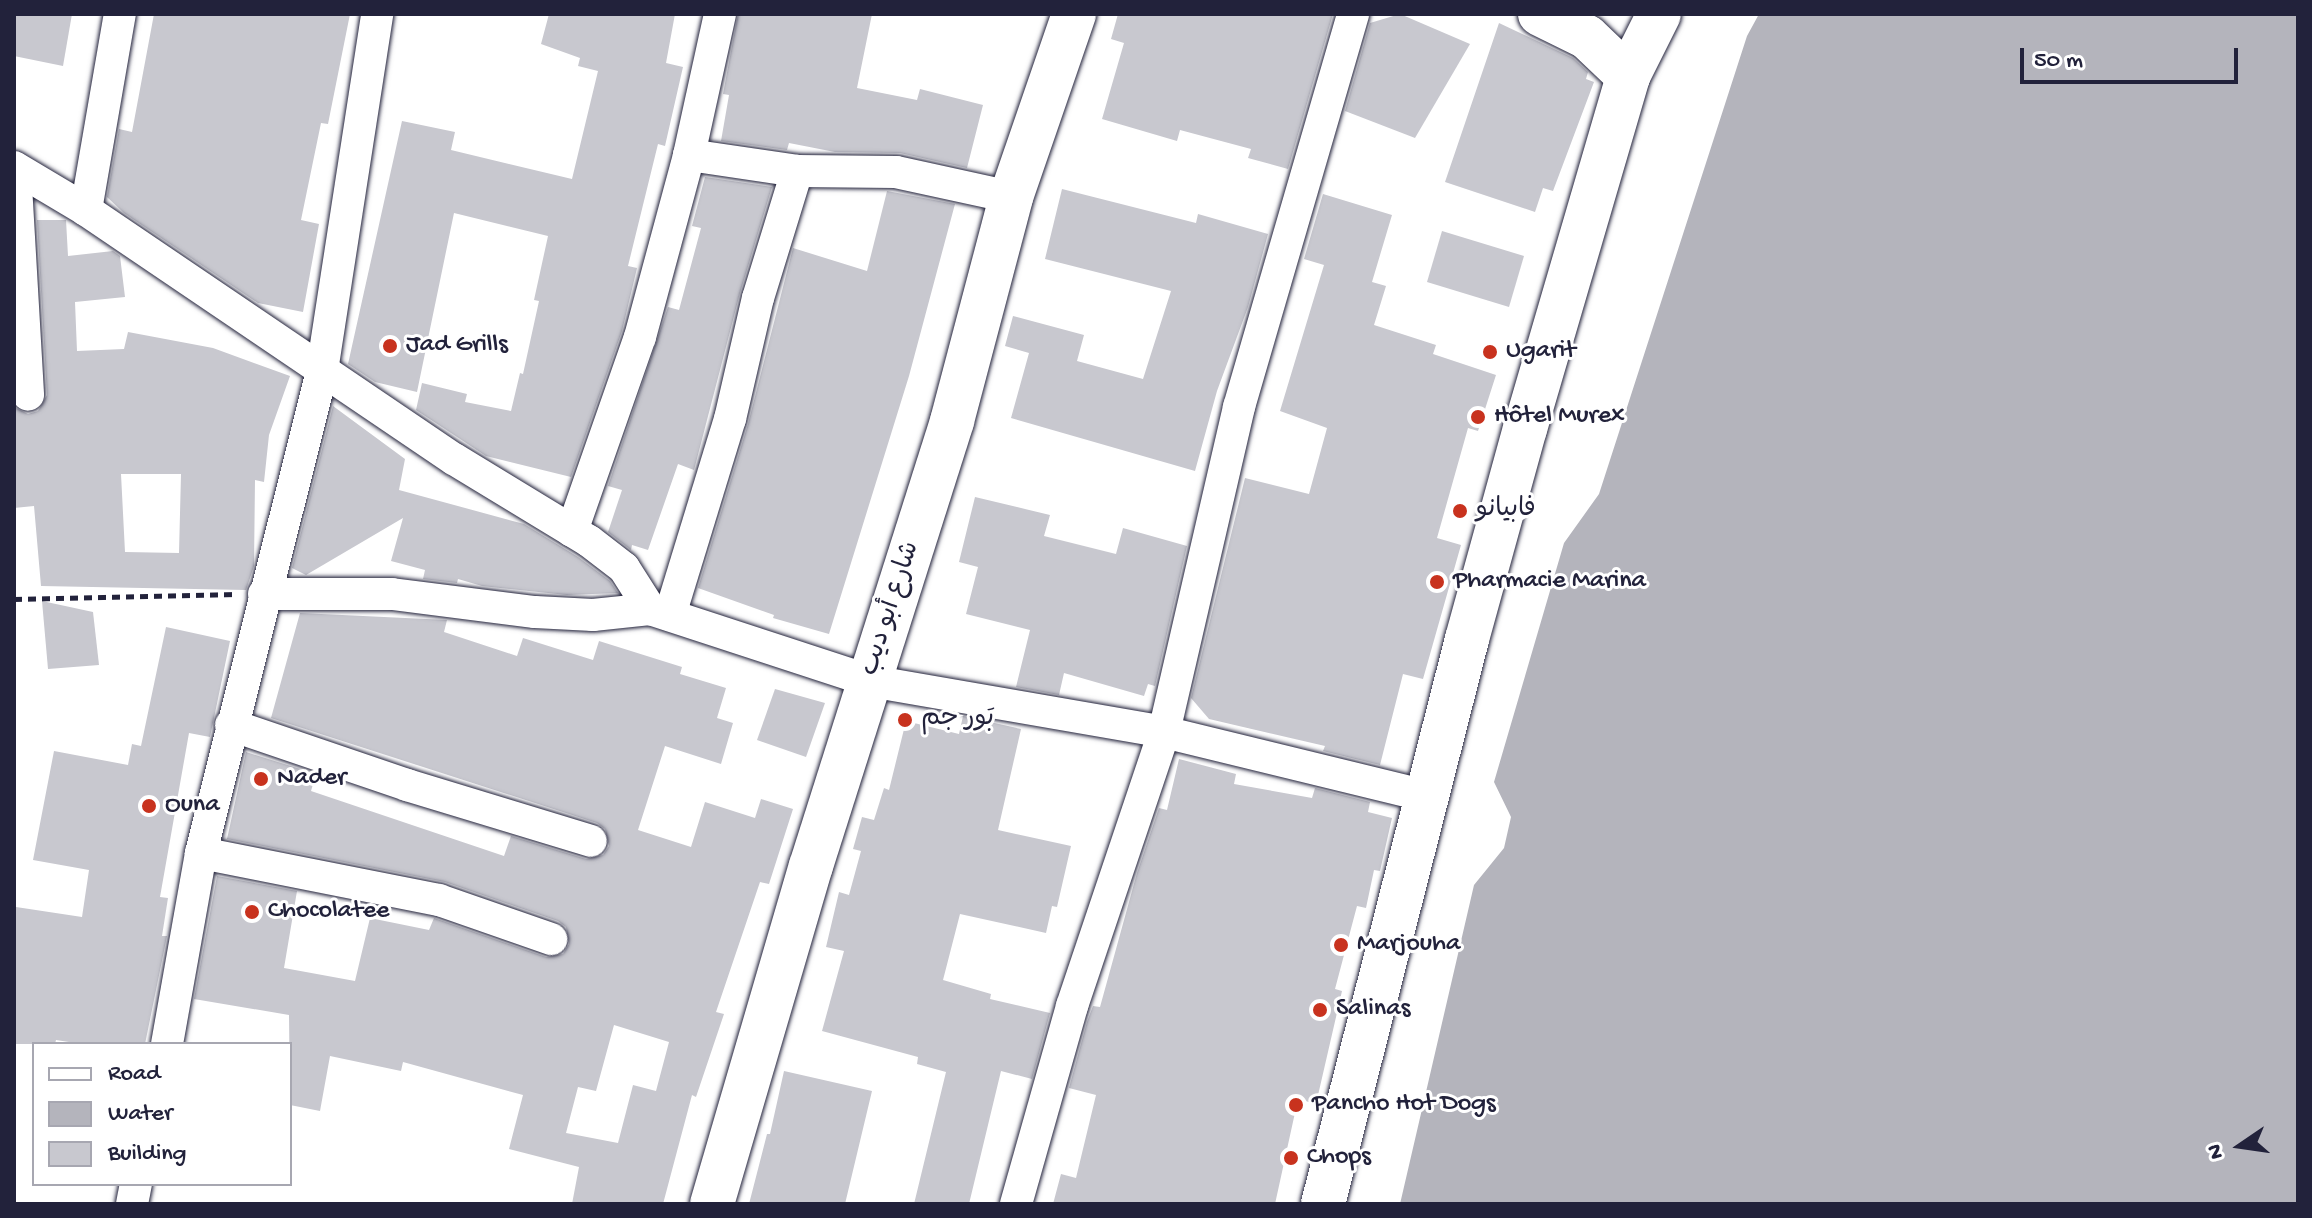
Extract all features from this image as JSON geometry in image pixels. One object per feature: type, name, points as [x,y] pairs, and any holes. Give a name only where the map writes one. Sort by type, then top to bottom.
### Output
[{"type":"main road","name":"شارع أبو ديب","points":[[712,1204],[952,421],[1011,197],[1074,14]]},
{"type":"main road","points":[[1540,14],[1587,37],[1628,76]]},
{"type":"main road","points":[[1587,37],[1657,17]]},
{"type":"main road","points":[[1323,1204],[1512,474],[1628,76],[1657,17]]},
{"type":"street","points":[[86,210],[120,14]]},
{"type":"street","points":[[167,1042],[201,853],[322,371],[377,14]]},
{"type":"street","points":[[572,531],[640,337],[689,155],[720,14]]},
{"type":"street","points":[[1016,1204],[1072,1006],[1164,732],[1239,407],[1353,14]]},
{"type":"street","points":[[689,155],[797,171],[896,172],[1011,197]]},
{"type":"street","points":[[15,167],[86,210],[454,459],[572,531],[624,568],[660,612]]},
{"type":"street","points":[[15,167],[28,395]]},
{"type":"street","points":[[660,612],[730,419],[758,298],[797,171]]},
{"type":"street","points":[[264,594],[392,594],[535,612],[593,615],[660,612],[870,681],[1164,732],[1427,796]]},
{"type":"street","points":[[231,725],[407,785],[591,841]]},
{"type":"street","points":[[201,853],[439,900],[551,939]]},
{"type":"path","points":[[14,599],[264,594]]},
{"type":"water","points":[[1759,14],[2298,14],[2298,1204],[1400,1204],[1474,885],[1504,848],[1511,817],[1494,782],[1564,543],[1599,494],[1747,36]]},
{"type":"building","points":[[14,14],[72,14],[63,66],[14,56]]},
{"type":"building","points":[[154,14],[350,14],[328,124],[321,123],[301,220],[319,224],[303,312],[258,303],[124,213],[107,197],[119,129],[132,132]]},
{"type":"building","points":[[549,14],[675,14],[666,63],[683,67],[665,146],[658,144],[628,266],[637,268],[622,331],[571,477],[486,456],[416,410],[422,383],[467,394],[465,402],[511,411],[520,373],[523,374],[539,301],[534,300],[548,236],[454,213],[417,392],[375,382],[348,364],[402,121],[455,132],[451,150],[572,179],[598,71],[578,66],[580,58],[541,44]]},
{"type":"building","points":[[738,14],[872,14],[857,88],[917,100],[920,89],[983,105],[967,168],[900,153],[835,152],[789,143],[787,150],[721,141],[729,95],[723,94]]},
{"type":"building","points":[[1118,14],[1333,14],[1288,169],[1248,158],[1251,149],[1180,130],[1177,141],[1102,119],[1124,43],[1111,39]]},
{"type":"building","points":[[1400,14],[1470,44],[1415,138],[1345,111],[1370,23]]},
{"type":"building","points":[[1499,23],[1573,58],[1588,72],[1586,79],[1594,82],[1553,191],[1543,188],[1535,212],[1445,182]]},
{"type":"building","points":[[705,177],[772,187],[740,293],[694,470],[678,464],[648,550],[632,545],[631,550],[608,532],[622,490],[608,486],[668,307],[679,310],[701,228],[692,226]]},
{"type":"building","points":[[1062,189],[1196,223],[1198,214],[1268,234],[1248,307],[1217,391],[1195,471],[1011,418],[1029,353],[1005,346],[1013,316],[1084,335],[1077,361],[1143,379],[1171,291],[1045,259]]},
{"type":"building","points":[[887,191],[955,204],[909,376],[829,634],[773,618],[774,615],[698,588],[748,424],[793,248],[867,271]]},
{"type":"building","points":[[1323,194],[1392,215],[1372,282],[1386,286],[1374,325],[1436,345],[1433,354],[1496,375],[1478,431],[1468,428],[1437,538],[1461,545],[1423,679],[1403,674],[1380,765],[1323,751],[1325,746],[1209,719],[1191,698],[1245,478],[1309,494],[1327,428],[1280,411],[1324,265],[1304,259]]},
{"type":"building","points":[[37,220],[66,220],[68,256],[113,251],[120,256],[125,297],[75,302],[77,351],[124,349],[128,332],[213,348],[290,376],[269,435],[264,482],[255,480],[254,566],[246,590],[41,586],[34,506],[14,508],[14,407],[28,414],[38,411],[47,395]],"holes":[[[121,474],[181,474],[179,553],[125,552]]]},
{"type":"building","points":[[1442,231],[1524,256],[1509,307],[1427,282]]},
{"type":"building","points":[[333,406],[405,459],[399,490],[524,524],[578,557],[610,581],[618,593],[567,595],[482,586],[458,579],[457,583],[423,579],[425,570],[391,561],[403,518],[306,575],[292,568]]},
{"type":"building","points":[[975,497],[1050,515],[1044,536],[1116,554],[1123,528],[1187,546],[1155,686],[1148,684],[1144,696],[1064,673],[1059,695],[1016,687],[1030,630],[966,614],[978,567],[959,562]]},
{"type":"building","points":[[42,601],[93,612],[99,665],[48,669]]},
{"type":"building","points":[[300,613],[447,620],[444,632],[517,656],[523,638],[593,660],[599,641],[682,667],[680,674],[726,688],[717,718],[733,723],[721,764],[665,746],[638,830],[691,847],[705,802],[755,818],[761,799],[793,809],[769,884],[760,882],[716,1012],[724,1014],[696,1097],[692,1095],[663,1204],[572,1204],[579,1167],[509,1149],[523,1095],[403,1062],[401,1071],[330,1056],[320,1111],[292,1105],[289,1015],[194,999],[217,876],[297,891],[284,968],[355,981],[370,918],[429,930],[434,918],[546,957],[563,954],[569,944],[566,927],[558,921],[445,882],[227,839],[246,752],[316,774],[311,791],[504,856],[511,836],[586,859],[603,855],[609,846],[605,829],[597,823],[271,718]],"holes":[[[614,1025],[669,1042],[656,1091],[633,1085],[618,1143],[566,1133],[578,1087],[596,1091]]]},
{"type":"building","points":[[166,627],[230,641],[210,737],[189,733],[160,897],[168,898],[162,936],[167,936],[145,1042],[56,1040],[14,1044],[16,907],[82,917],[89,870],[33,860],[54,751],[128,765],[132,744],[141,746]]},
{"type":"building","points":[[775,689],[825,703],[806,757],[757,740]]},
{"type":"building","points":[[963,716],[1021,729],[998,830],[1071,846],[1057,907],[1052,906],[1046,933],[960,914],[943,980],[991,994],[990,999],[1050,1013],[1032,1079],[1001,1071],[969,1204],[914,1204],[946,1072],[917,1064],[918,1057],[822,1031],[844,951],[826,947],[839,892],[849,895],[861,851],[853,849],[862,817],[874,820],[884,788],[889,790],[906,721],[959,734]]},
{"type":"building","points":[[1179,759],[1236,774],[1234,784],[1312,798],[1315,788],[1370,802],[1368,812],[1392,818],[1380,871],[1374,870],[1366,908],[1357,906],[1335,989],[1342,991],[1316,1104],[1298,1099],[1275,1204],[1053,1204],[1061,1174],[1076,1178],[1096,1095],[1069,1088],[1087,1022],[1093,1006],[1100,1007],[1137,873],[1159,808],[1167,810]]},
{"type":"building","points":[[784,1071],[872,1091],[845,1204],[749,1204],[767,1134],[770,1134]]},
{"type":"place","name":"Jad Grills","points":[[390,346]]},
{"type":"place","name":"Ugarit","points":[[1490,352]]},
{"type":"place","name":"Hôtel Murex","points":[[1478,417]]},
{"type":"place","name":"فابيانو","points":[[1460,511]]},
{"type":"place","name":"Pharmacie Marina","points":[[1437,582]]},
{"type":"place","name":"بَور جم","points":[[905,720]]},
{"type":"place","name":"Nader","points":[[261,779]]},
{"type":"place","name":"Ouna","points":[[149,806]]},
{"type":"place","name":"Chocolatee","points":[[252,912]]},
{"type":"place","name":"Marjouha","points":[[1341,945]]},
{"type":"place","name":"Salinas","points":[[1320,1010]]},
{"type":"place","name":"Pancho Hot Dogs","points":[[1296,1105]]},
{"type":"place","name":"Chops","points":[[1291,1158]]}]
